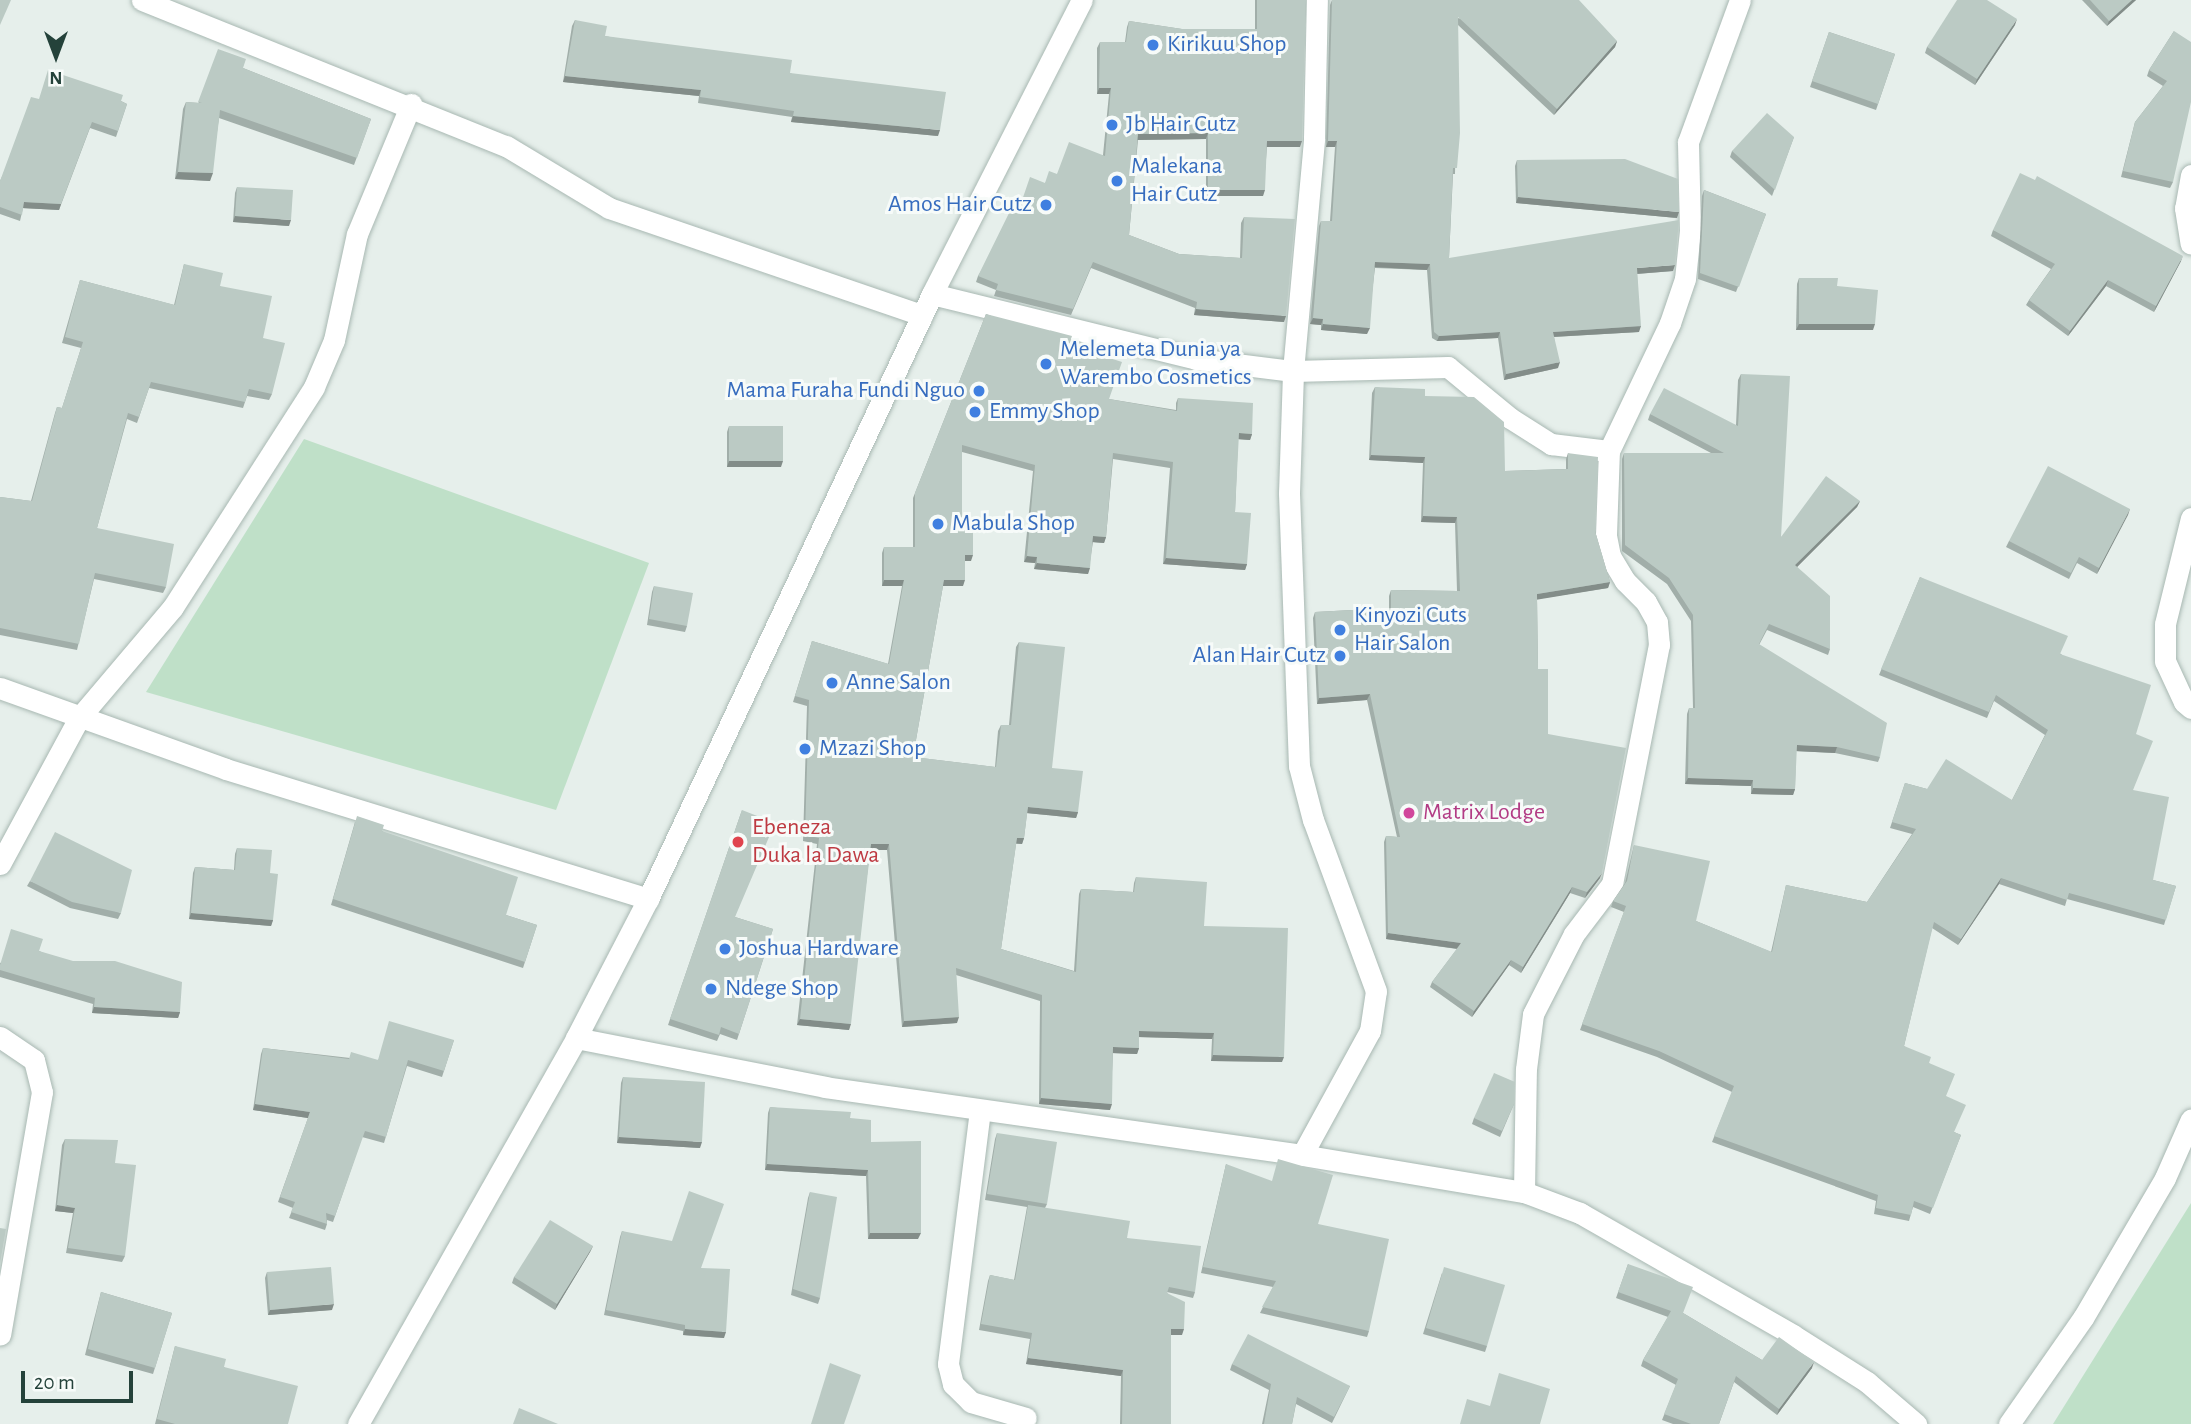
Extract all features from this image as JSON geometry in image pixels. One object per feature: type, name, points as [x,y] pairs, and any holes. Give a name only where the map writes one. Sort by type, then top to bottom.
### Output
[{"type":"street","points":[[142,0],[411,104],[506,146],[609,208],[922,315]]},
{"type":"street","points":[[358,1424],[576,1038],[648,899],[932,294],[1082,0]]},
{"type":"street","points":[[1302,1155],[1370,1031],[1376,990],[1312,820],[1299,766],[1290,612],[1293,371],[1314,138],[1317,0]]},
{"type":"street","points":[[1524,1192],[1526,1069],[1533,1014],[1574,934],[1612,884],[1658,645],[1657,622],[1646,602],[1625,581],[1610,556],[1606,535],[1609,451],[1670,323],[1685,279],[1690,231],[1688,142],[1740,0]]},
{"type":"street","points":[[0,864],[79,718],[173,607],[314,387],[334,340],[357,234],[411,104]]},
{"type":"street","points":[[2191,175],[2185,208],[2191,244]]},
{"type":"street","points":[[932,294],[1131,346],[1196,359],[1293,371],[1448,368],[1510,418],[1551,444],[1609,451]]},
{"type":"street","points":[[2191,518],[2165,624],[2165,661],[2183,702],[2191,708]]},
{"type":"street","points":[[0,688],[226,769],[648,899]]},
{"type":"street","points":[[0,1037],[34,1060],[42,1092],[0,1335]]},
{"type":"street","points":[[576,1038],[825,1087],[1302,1155],[1524,1192],[1580,1213],[1793,1335],[1867,1382],[1916,1424]]},
{"type":"street","points":[[980,1110],[948,1364],[953,1384],[971,1402],[1026,1418]]},
{"type":"street","points":[[2009,1424],[2090,1306],[2165,1178],[2191,1119]]},
{"type":"green space","points":[[304,439],[649,563],[556,810],[146,692]]},
{"type":"green space","points":[[2191,1203],[2191,1424],[2053,1424]]},
{"type":"building","points":[[0,0],[11,0],[0,25]]},
{"type":"building","points":[[1257,0],[1306,0],[1302,141],[1267,141],[1265,190],[1208,190],[1208,133],[1138,134],[1129,235],[1179,254],[1242,258],[1244,217],[1295,219],[1286,316],[1196,309],[1197,302],[1093,262],[1073,309],[996,290],[998,284],[978,276],[1011,209],[1018,212],[1030,177],[1045,183],[1049,171],[1057,174],[1069,142],[1105,156],[1111,88],[1099,88],[1100,42],[1126,42],[1129,21],[1182,29],[1257,29]]},
{"type":"building","points":[[1332,0],[1579,0],[1617,41],[1557,109],[1458,17],[1460,133],[1457,168],[1453,168],[1449,258],[1679,220],[1675,265],[1637,268],[1641,326],[1553,332],[1560,362],[1506,374],[1500,332],[1439,336],[1434,332],[1430,264],[1375,262],[1370,328],[1323,324],[1323,319],[1313,318],[1321,221],[1332,221],[1337,141],[1328,141]]},
{"type":"building","points":[[1957,0],[1987,0],[2017,19],[1977,79],[1927,47]]},
{"type":"building","points":[[2090,0],[2132,0],[2109,21]]},
{"type":"building","points":[[575,20],[607,26],[605,36],[792,60],[790,73],[946,92],[940,130],[793,116],[794,111],[700,97],[701,90],[565,76]]},
{"type":"building","points":[[2174,31],[2191,42],[2191,102],[2173,182],[2123,171],[2135,122],[2167,81],[2149,70]]},
{"type":"building","points":[[1829,32],[1895,54],[1878,104],[1812,81]]},
{"type":"building","points":[[218,49],[246,59],[243,68],[371,119],[357,158],[220,110],[213,173],[178,172],[186,102],[202,103],[198,102]]},
{"type":"building","points":[[48,70],[123,95],[121,101],[127,104],[118,131],[92,122],[61,204],[24,202],[22,215],[0,207],[0,181],[31,97],[39,99]]},
{"type":"building","points":[[1767,113],[1794,137],[1775,190],[1732,151]]},
{"type":"building","points":[[1625,159],[1678,179],[1679,212],[1518,197],[1517,160]]},
{"type":"building","points":[[2020,173],[2035,180],[2037,176],[2183,256],[2156,306],[2108,280],[2070,331],[2029,300],[2055,264],[1993,230]]},
{"type":"building","points":[[237,187],[293,190],[291,220],[235,216]]},
{"type":"building","points":[[1704,190],[1766,214],[1739,287],[1700,273]]},
{"type":"building","points":[[184,264],[223,273],[220,286],[272,296],[263,338],[285,343],[272,394],[249,389],[245,402],[151,382],[139,417],[128,413],[97,528],[174,544],[166,587],[95,573],[79,644],[0,628],[0,497],[32,501],[57,407],[62,408],[83,342],[65,337],[80,280],[175,305]]},
{"type":"building","points":[[1799,278],[1838,278],[1837,286],[1878,290],[1875,324],[1799,324]]},
{"type":"building","points":[[986,314],[1072,336],[1069,345],[1122,362],[1109,399],[1177,411],[1178,398],[1253,403],[1252,434],[1239,433],[1235,512],[1251,513],[1247,564],[1166,558],[1173,462],[1113,453],[1106,537],[1093,536],[1090,568],[1037,563],[1037,557],[1027,556],[1035,465],[962,445],[962,522],[973,522],[973,555],[965,555],[965,580],[944,580],[913,757],[996,767],[1001,725],[1011,725],[1019,642],[1065,647],[1052,768],[1083,771],[1078,812],[1028,807],[1024,838],[1017,838],[1001,949],[1076,972],[1081,889],[1134,892],[1136,877],[1207,882],[1204,926],[1288,928],[1284,1057],[1213,1055],[1214,1033],[1139,1031],[1139,1048],[1113,1047],[1112,1104],[1041,1098],[1042,995],[956,968],[959,1017],[904,1021],[889,844],[871,844],[851,1024],[800,1019],[819,838],[805,835],[809,700],[795,696],[812,641],[889,664],[904,580],[884,580],[884,547],[915,547],[915,493]]},
{"type":"building","points":[[1741,374],[1790,376],[1781,537],[1826,476],[1860,501],[1795,565],[1830,596],[1830,649],[1769,624],[1759,644],[1887,723],[1880,757],[1837,747],[1797,745],[1795,789],[1753,788],[1753,780],[1688,778],[1689,708],[1695,708],[1693,615],[1669,578],[1625,545],[1624,453],[1724,453],[1650,414],[1664,388],[1738,426]]},
{"type":"building","points":[[1375,387],[1425,389],[1425,396],[1474,397],[1504,422],[1505,471],[1568,469],[1568,453],[1598,457],[1595,531],[1610,582],[1537,594],[1538,669],[1548,669],[1548,734],[1626,748],[1602,873],[1587,892],[1572,887],[1523,967],[1511,960],[1474,1011],[1432,982],[1461,943],[1388,933],[1386,836],[1400,837],[1370,694],[1319,698],[1315,612],[1391,608],[1391,590],[1460,591],[1457,517],[1423,516],[1425,457],[1371,455]]},
{"type":"building","points":[[729,426],[783,426],[783,461],[729,461]]},
{"type":"building","points":[[2048,466],[2130,509],[2099,568],[2079,557],[2071,573],[2009,541]]},
{"type":"building","points":[[1920,577],[2068,636],[2060,654],[2151,685],[2136,734],[2153,741],[2133,790],[2169,797],[2153,880],[2176,886],[2166,920],[2069,893],[2067,900],[2001,878],[1961,939],[1934,922],[1904,1046],[1931,1057],[1929,1063],[1955,1074],[1946,1096],[1966,1105],[1954,1132],[1961,1135],[1933,1208],[1914,1201],[1911,1215],[1876,1208],[1878,1195],[1714,1136],[1734,1086],[1659,1051],[1582,1024],[1626,906],[1613,901],[1627,881],[1634,845],[1710,861],[1696,921],[1772,952],[1786,885],[1867,902],[1916,829],[1892,822],[1905,783],[1927,789],[1946,759],[2012,800],[2048,730],[1996,695],[1989,712],[1881,669]]},
{"type":"building","points":[[654,586],[693,593],[687,626],[649,619]]},
{"type":"building","points":[[742,810],[775,823],[735,917],[773,929],[739,1034],[721,1027],[719,1035],[670,1019]]},
{"type":"building","points":[[357,816],[384,825],[382,831],[518,877],[506,915],[537,925],[525,962],[333,899]]},
{"type":"building","points":[[55,832],[132,870],[121,913],[72,902],[30,881]]},
{"type":"building","points":[[237,848],[272,850],[270,873],[278,874],[273,920],[191,913],[195,867],[235,870]]},
{"type":"building","points":[[11,929],[43,939],[39,951],[73,961],[115,961],[182,982],[180,1012],[94,1007],[95,998],[0,970]]},
{"type":"building","points":[[389,1021],[454,1040],[444,1071],[408,1060],[386,1137],[365,1131],[335,1216],[326,1213],[327,1224],[291,1212],[295,1202],[280,1197],[310,1112],[255,1104],[263,1048],[349,1059],[351,1052],[378,1060]]},
{"type":"building","points":[[1494,1073],[1515,1082],[1514,1104],[1502,1131],[1474,1118]]},
{"type":"building","points":[[623,1077],[705,1082],[702,1142],[619,1137]]},
{"type":"building","points":[[770,1107],[851,1112],[850,1118],[871,1120],[871,1142],[921,1141],[921,1233],[870,1233],[868,1170],[767,1164]]},
{"type":"building","points":[[997,1133],[1057,1142],[1047,1204],[987,1194]]},
{"type":"building","points":[[65,1139],[118,1140],[115,1163],[136,1165],[125,1256],[68,1248],[75,1208],[57,1205]]},
{"type":"building","points":[[1278,1159],[1333,1175],[1318,1224],[1389,1239],[1369,1331],[1262,1307],[1276,1281],[1203,1267],[1226,1164],[1272,1181]]},
{"type":"building","points":[[689,1191],[724,1204],[701,1268],[730,1269],[726,1332],[685,1329],[685,1325],[606,1310],[622,1231],[672,1241]]},
{"type":"building","points":[[810,1192],[837,1197],[820,1298],[793,1289]]},
{"type":"building","points":[[1028,1205],[1130,1221],[1127,1238],[1201,1246],[1195,1292],[1169,1287],[1167,1293],[1185,1302],[1184,1329],[1171,1329],[1171,1424],[1122,1424],[1123,1370],[1028,1358],[1032,1333],[981,1324],[990,1275],[1015,1280]]},
{"type":"building","points":[[550,1220],[593,1246],[557,1304],[514,1277]]},
{"type":"building","points":[[0,1228],[6,1229],[0,1264]]},
{"type":"building","points":[[1628,1264],[1693,1287],[1683,1313],[1762,1360],[1779,1337],[1814,1362],[1779,1409],[1736,1376],[1719,1424],[1691,1424],[1664,1414],[1678,1379],[1643,1360],[1671,1311],[1618,1292]]},
{"type":"building","points":[[331,1267],[334,1304],[270,1310],[267,1272]]},
{"type":"building","points":[[1444,1267],[1505,1285],[1487,1346],[1426,1328]]},
{"type":"building","points":[[101,1292],[172,1313],[155,1368],[88,1349]]},
{"type":"building","points":[[1248,1334],[1350,1386],[1334,1417],[1297,1397],[1292,1424],[1264,1424],[1271,1384],[1232,1364]]},
{"type":"building","points":[[175,1346],[226,1359],[224,1367],[298,1386],[288,1424],[175,1424],[157,1419]]},
{"type":"building","points":[[830,1363],[861,1375],[844,1424],[811,1424]]},
{"type":"building","points":[[1499,1373],[1550,1389],[1540,1424],[1460,1424],[1467,1399],[1490,1406]]},
{"type":"building","points":[[519,1408],[558,1424],[513,1424]]},
{"type":"place","name":"Kirikuu Shop","points":[[1153,45]]},
{"type":"place","name":"Jb Hair Cutz","points":[[1112,125]]},
{"type":"place","name":"Malekana Hair Cutz","points":[[1117,181]]},
{"type":"place","name":"Amos Hair Cutz","points":[[1046,205]]},
{"type":"place","name":"Melemeta Dunia ya Warembo Cosmetics","points":[[1046,364]]},
{"type":"place","name":"Mama Furaha Fundi Nguo","points":[[979,391]]},
{"type":"place","name":"Emmy Shop","points":[[975,412]]},
{"type":"place","name":"Mabula Shop","points":[[938,524]]},
{"type":"place","name":"Kinyozi Cuts Hair Salon","points":[[1340,630]]},
{"type":"place","name":"Alan Hair Cutz","points":[[1340,656]]},
{"type":"place","name":"Anne Salon","points":[[832,683]]},
{"type":"place","name":"Mzazi Shop","points":[[805,749]]},
{"type":"place","name":"Matrix Lodge","points":[[1409,813]]},
{"type":"place","name":"Ebeneza Duka la Dawa","points":[[738,842]]},
{"type":"place","name":"Joshua Hardware","points":[[725,949]]},
{"type":"place","name":"Ndege Shop","points":[[711,989]]}]
